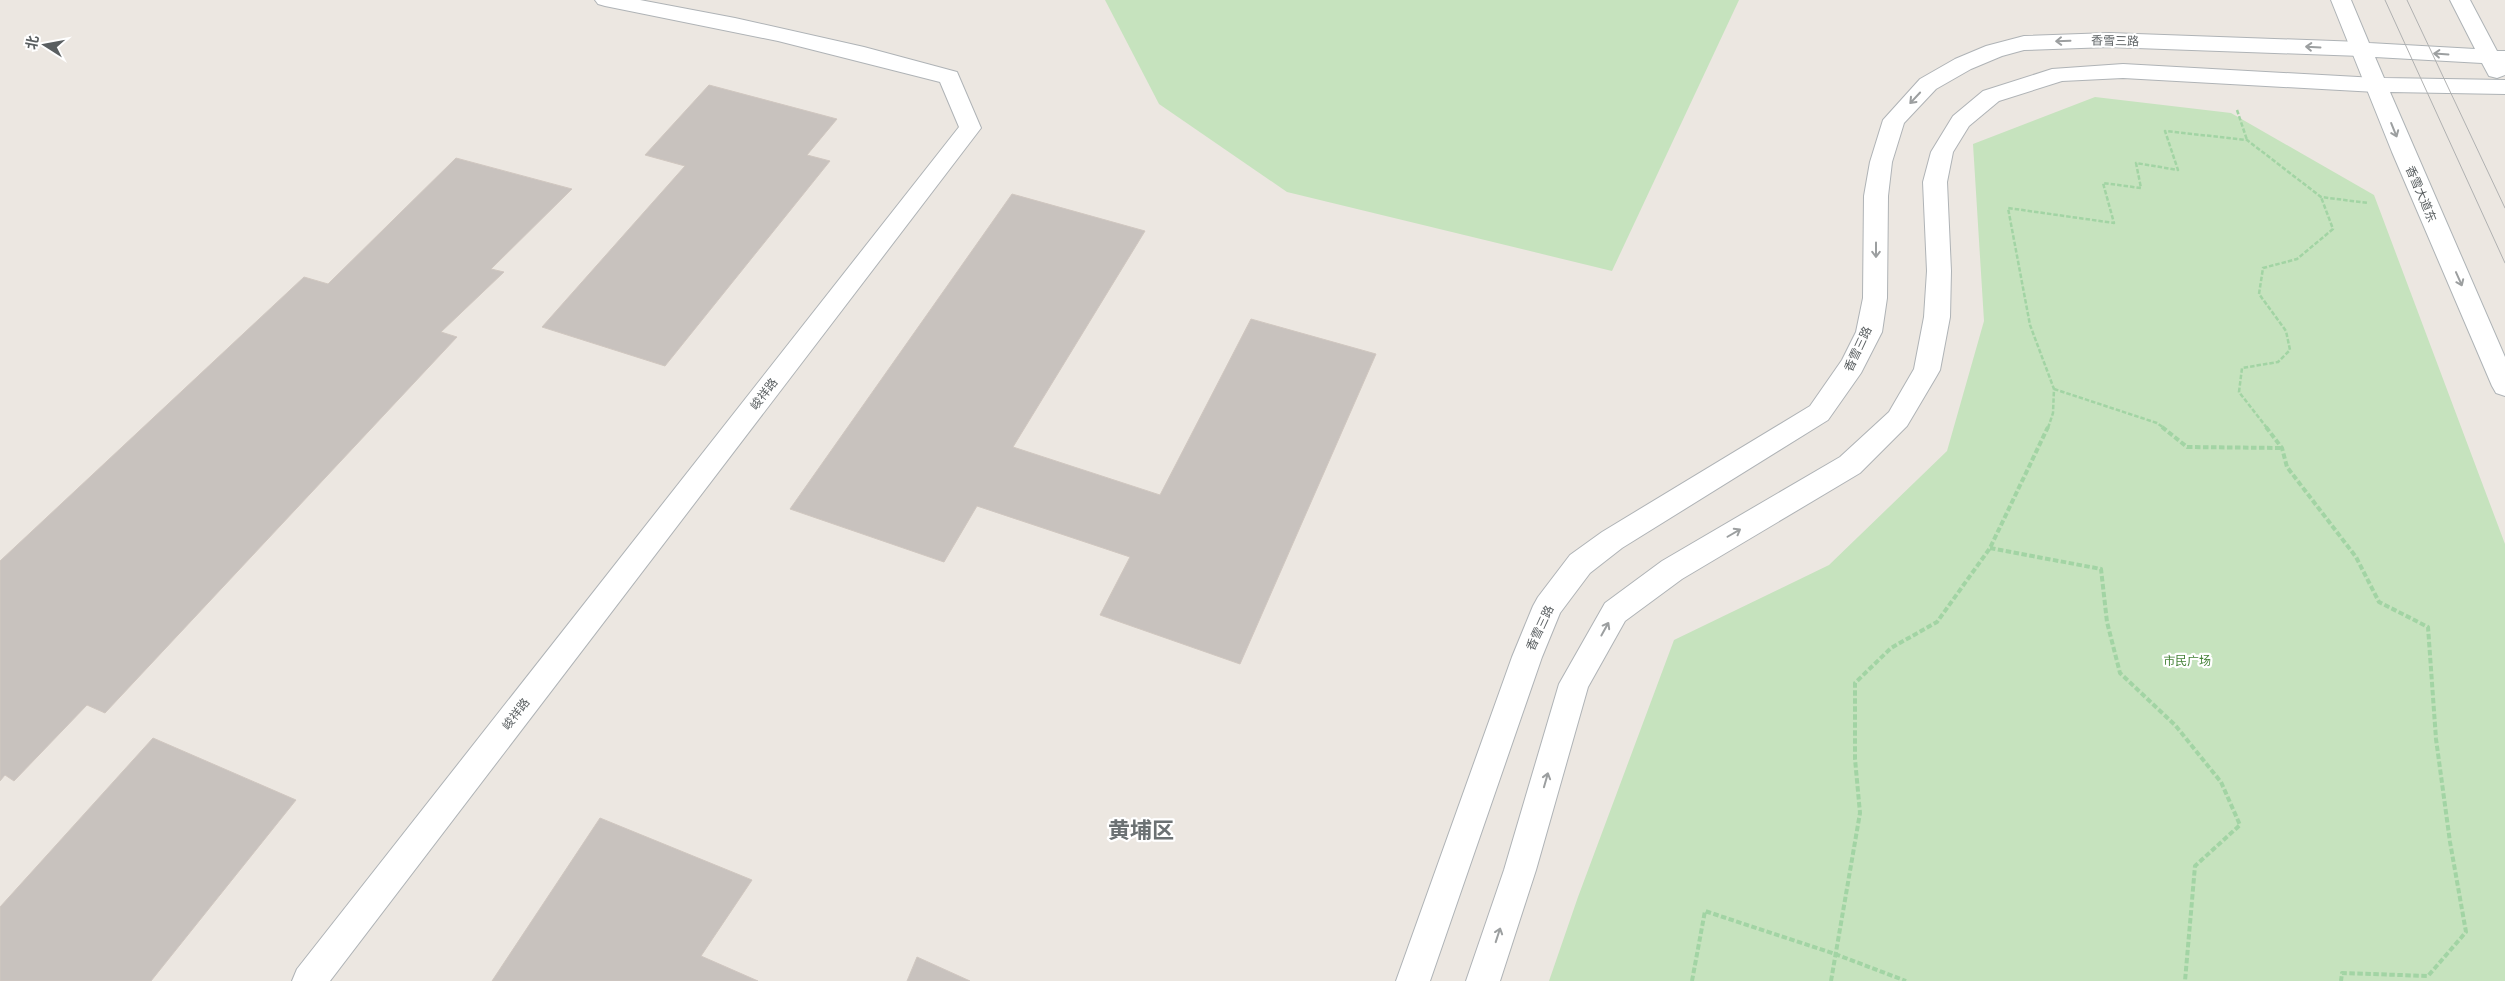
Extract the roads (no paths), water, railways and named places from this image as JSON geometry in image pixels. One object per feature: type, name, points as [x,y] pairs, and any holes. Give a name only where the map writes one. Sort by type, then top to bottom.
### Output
[{"type":"street","name":"峻祥路","points":[[309,981],[970,128],[949,77],[886,58],[724,21],[605,0]]},
{"type":"street","name":"香雪大道东","points":[[2341,0],[2505,386]]},
{"type":"street","points":[[1483,981],[1520,870],[1574,684],[1615,612],[1672,570],[1850,466],[1898,419],[1927,370],[1937,317],[1939,271],[1935,182],[1942,152],[1961,121],[1991,96],[2060,74],[2123,71],[2376,85],[2505,86],[2498,58],[2460,0]]},
{"type":"street","name":"香雪三路","points":[[1413,981],[1527,657],[1548,606],[1580,564],[1612,540],[1818,413],[1852,366],[1868,332],[1875,298],[1876,196],[1881,162],[1894,120],[1928,84],[1964,64],[1994,51],[2024,43],[2109,40],[2361,49],[2498,58]]},
{"type":"tram line","points":[[2385,0],[2505,263]]},
{"type":"tram line","points":[[2407,0],[2505,208]]},
{"type":"district","name":"黄埔区","points":[[1141,830]]},
{"type":"park label","name":"市民广场","points":[[2187,661]]}]
